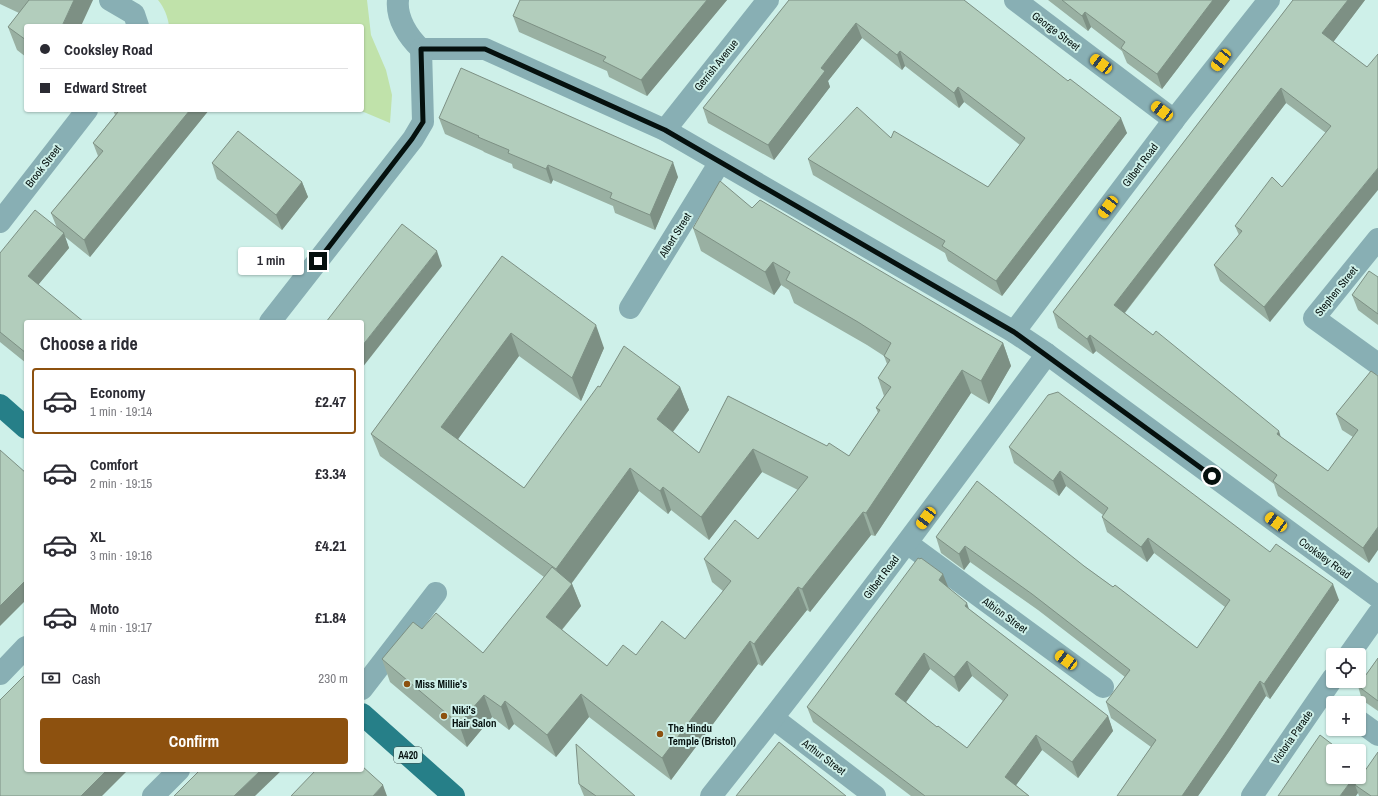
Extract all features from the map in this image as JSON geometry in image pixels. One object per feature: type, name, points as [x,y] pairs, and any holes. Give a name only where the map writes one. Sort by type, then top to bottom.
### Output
[{"type":"main road","points":[[0,405],[24,426]]},
{"type":"main road","name":"A420","points":[[364,716],[445,793]]},
{"type":"street","points":[[110,0],[134,14],[137,24]]},
{"type":"street","points":[[272,320],[412,139],[423,122],[421,49],[412,40],[405,28],[397,7],[398,0]]},
{"type":"street","name":"Gerrish Avenue","points":[[665,130],[768,0]]},
{"type":"street","name":"George Street","points":[[1015,0],[1174,120]]},
{"type":"street","name":"Gilbert Road","points":[[1014,332],[1174,120],[1269,0]]},
{"type":"street","name":"Cooksley Road","points":[[421,49],[485,49],[665,130],[1014,332],[1047,354],[1378,597]]},
{"type":"street","name":"Brook Street","points":[[0,222],[85,112]]},
{"type":"street","name":"Albert Street","points":[[630,308],[720,162]]},
{"type":"street","name":"Stephen Street","points":[[1378,239],[1314,318],[1378,364]]},
{"type":"street","name":"Gilbert Road","points":[[711,796],[773,718],[907,543],[1047,354]]},
{"type":"street","name":"Albion Street","points":[[907,543],[1103,687]]},
{"type":"street","points":[[364,686],[436,593]]},
{"type":"street","points":[[1354,648],[1378,614]]},
{"type":"street","points":[[0,674],[24,649]]},
{"type":"street","name":"Victoria Parade","points":[[1252,796],[1330,692]]},
{"type":"street","name":"Arthur Street","points":[[773,718],[874,796]]},
{"type":"street","points":[[1366,726],[1378,735]]},
{"type":"street","points":[[153,796],[177,772]]},
{"type":"green space","points":[[158,0],[367,0],[371,35],[386,70],[392,95],[390,123],[364,112],[364,24],[169,24],[162,6]]},
{"type":"building","points":[[29,0],[74,0],[63,24],[24,24],[24,39],[8,27]]},
{"type":"building","points":[[520,0],[707,0],[641,80],[603,61],[606,57],[513,16]]},
{"type":"building","points":[[789,0],[964,0],[1068,81],[1070,79],[1121,118],[996,281],[942,246],[945,241],[808,159],[857,107],[891,138],[894,131],[988,187],[1025,138],[958,87],[954,93],[900,51],[897,55],[856,23],[821,68],[825,71],[768,145],[703,108]]},
{"type":"building","points":[[1062,0],[1213,0],[1157,74],[1121,48],[1125,42],[1085,12],[1082,16]]},
{"type":"building","points":[[1293,0],[1348,0],[1322,33],[1367,67],[1378,54],[1378,168],[1264,307],[1214,265],[1242,231],[1235,226],[1272,177],[1282,187],[1331,126],[1281,88],[1114,305],[1153,335],[1156,331],[1279,431],[1277,434],[1328,471],[1358,430],[1336,414],[1371,371],[1378,376],[1378,527],[1363,548],[1273,481],[1277,475],[1090,335],[1087,339],[1053,312]]},
{"type":"building","points":[[461,68],[673,162],[650,215],[610,198],[612,193],[548,165],[546,169],[508,153],[509,150],[439,118]]},
{"type":"building","points":[[118,112],[188,112],[84,240],[51,213],[103,151],[93,143]]},
{"type":"building","points":[[238,131],[302,182],[276,215],[212,163]]},
{"type":"building","points":[[720,181],[752,208],[760,200],[1003,343],[981,381],[962,370],[866,513],[863,512],[802,589],[798,587],[754,644],[750,641],[662,758],[581,694],[547,735],[505,701],[501,707],[484,695],[459,724],[382,659],[413,622],[422,629],[436,613],[483,653],[552,567],[572,584],[546,617],[607,666],[623,645],[636,655],[662,621],[685,639],[731,581],[704,559],[735,520],[758,539],[808,477],[753,449],[701,517],[663,487],[660,491],[630,468],[556,569],[371,434],[502,256],[596,325],[572,378],[511,333],[441,427],[524,488],[598,386],[600,387],[624,346],[680,387],[657,419],[699,453],[728,396],[827,446],[829,443],[849,456],[880,410],[876,408],[891,387],[878,378],[890,360],[884,356],[891,343],[786,280],[790,272],[773,262],[765,272],[693,228]]},
{"type":"building","points":[[35,210],[64,233],[28,276],[82,320],[24,320],[24,351],[0,332],[0,253]]},
{"type":"building","points":[[402,224],[437,251],[364,343],[364,320],[328,320]]},
{"type":"building","points":[[1369,271],[1378,277],[1378,314],[1352,295]]},
{"type":"building","points":[[1058,392],[1270,552],[1276,544],[1333,584],[1264,684],[1260,681],[1182,796],[1117,796],[1156,740],[1106,702],[1130,670],[1032,594],[965,546],[959,554],[936,537],[977,481],[1084,566],[1113,587],[1115,585],[1197,648],[1230,600],[1148,538],[1141,547],[1102,517],[1108,508],[1060,471],[1053,481],[1009,447],[1048,395]]},
{"type":"building","points":[[0,450],[24,471],[24,582],[0,606]]},
{"type":"building","points":[[918,558],[921,558],[943,574],[939,580],[967,603],[965,606],[1108,716],[1072,762],[1036,735],[1005,777],[1029,796],[925,796],[807,707]],"holes":[[[924,653],[954,677],[967,661],[1008,695],[967,748],[938,726],[937,727],[895,694]]]},
{"type":"building","points":[[1378,658],[1378,701],[1361,688],[1366,688],[1366,675]]},
{"type":"building","points":[[24,676],[24,772],[105,772],[81,796],[0,796],[0,700]]},
{"type":"building","points":[[1320,735],[1332,744],[1326,744],[1326,784],[1349,784],[1340,796],[1278,796]]},
{"type":"building","points":[[779,742],[846,796],[736,796]]},
{"type":"building","points":[[576,744],[635,796],[596,796],[579,784]]},
{"type":"building","points":[[1378,752],[1378,796],[1371,796],[1355,785],[1366,784],[1366,769]]},
{"type":"building","points":[[364,768],[383,785],[373,796],[291,796],[314,772],[364,772]]},
{"type":"building","points":[[198,772],[259,772],[234,796],[174,796]]},
{"type":"place","name":"Miss Millie's","points":[[407,684]]},
{"type":"place","name":"Niki's Hair Salon","points":[[444,716]]},
{"type":"place","name":"The Hindu Temple (Bristol)","points":[[660,734]]},
{"type":"route","points":[[318,261],[412,139],[423,122],[421,49],[485,49],[665,130],[1014,332],[1047,354],[1212,476]]}]
